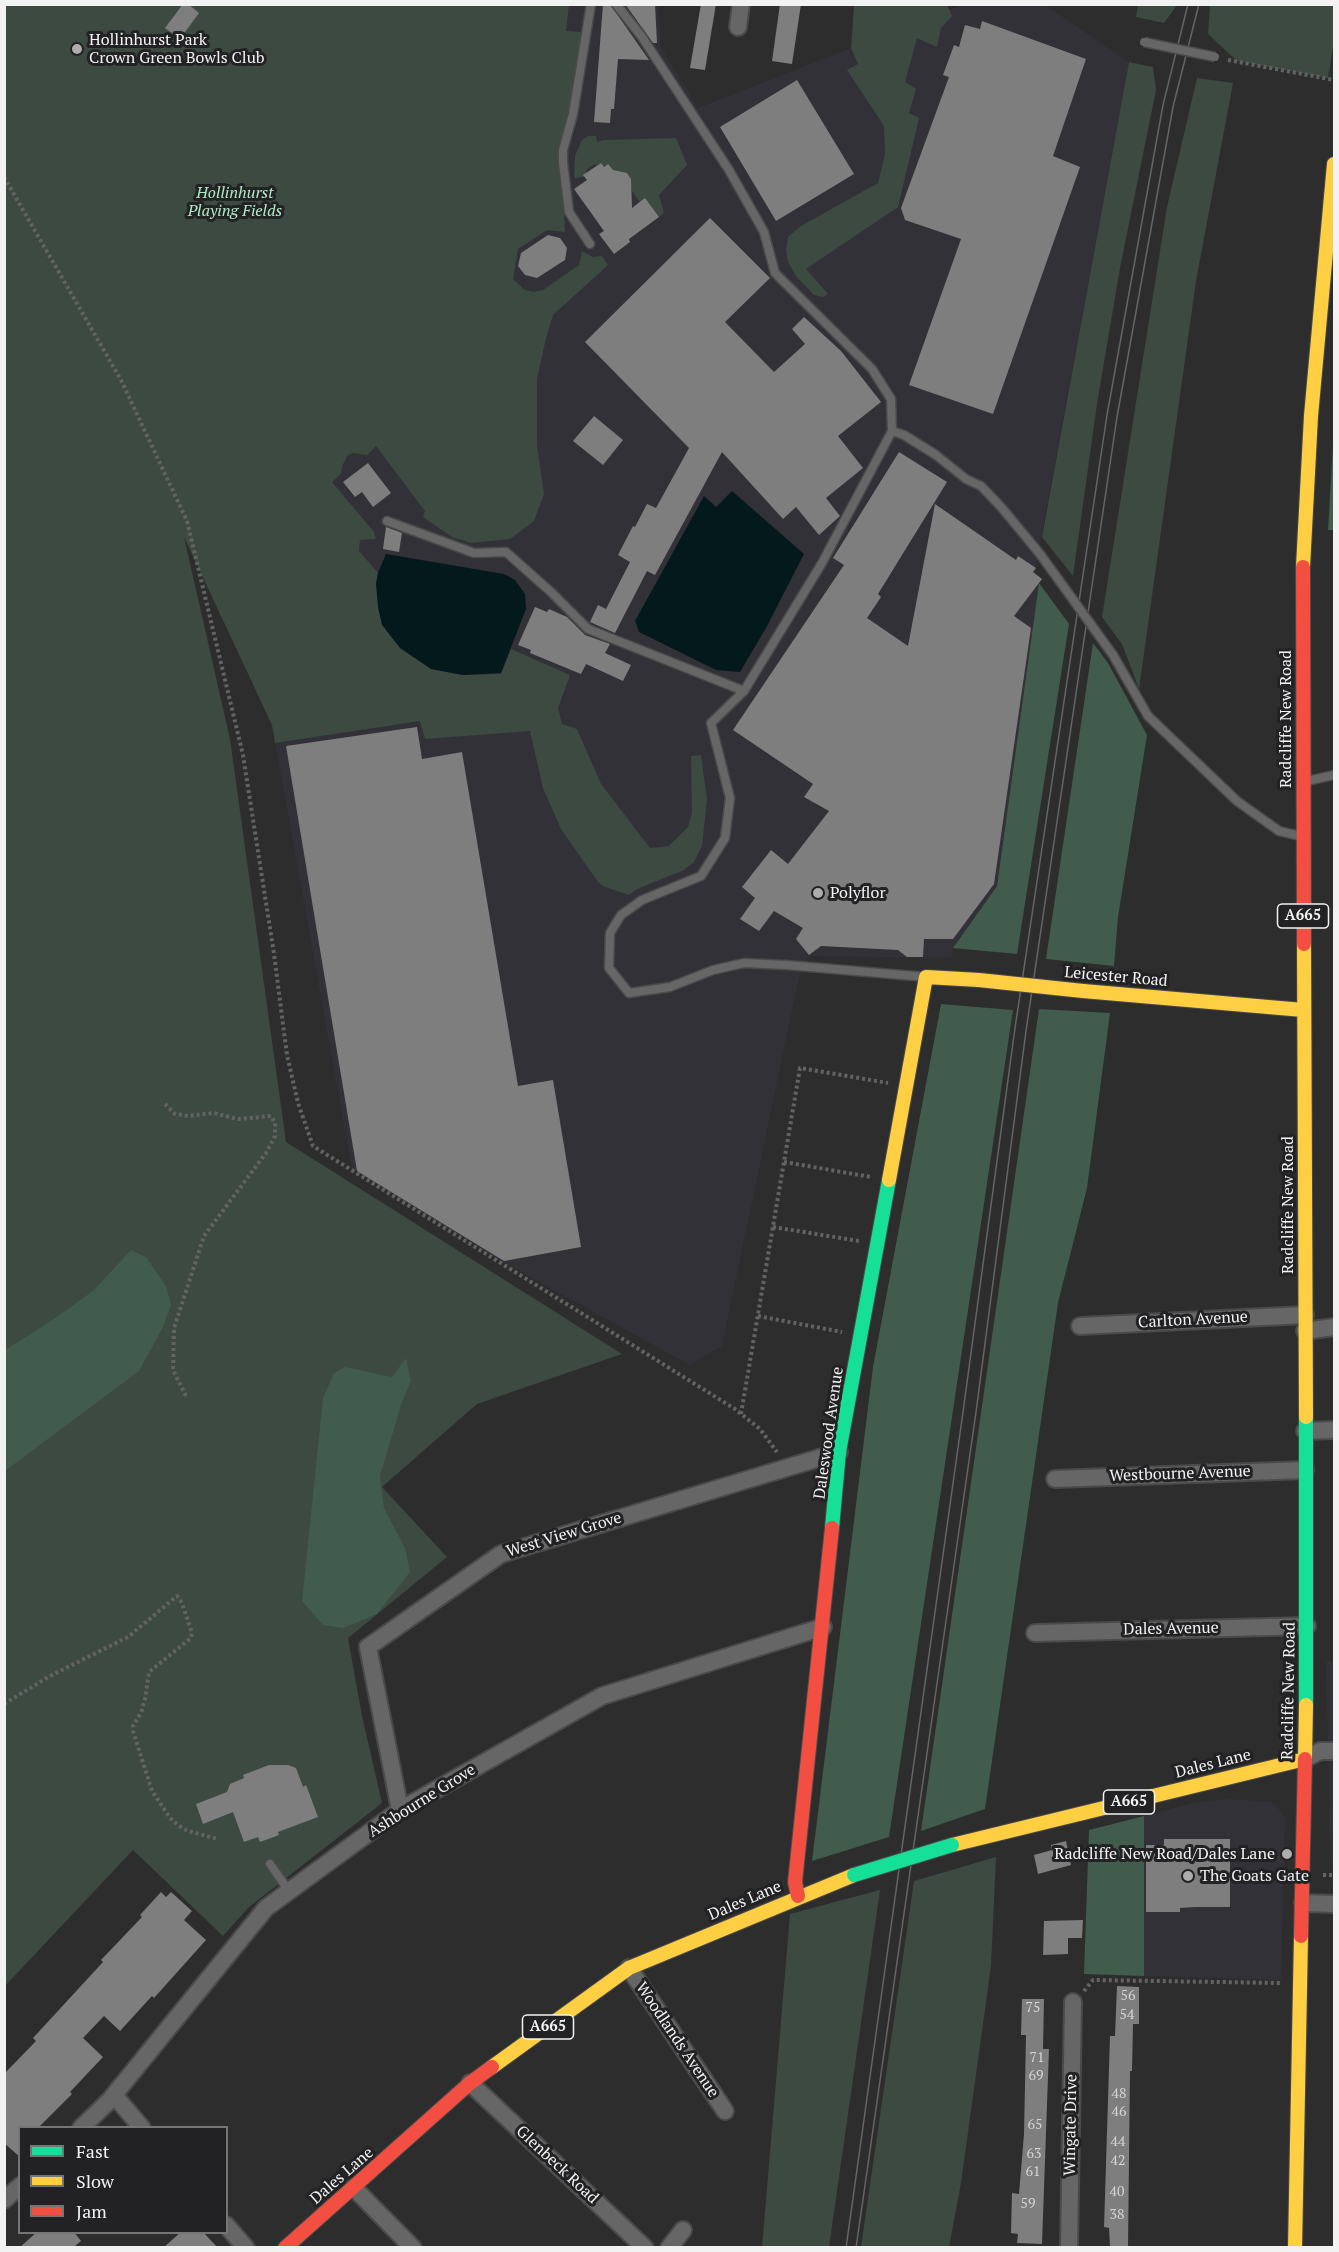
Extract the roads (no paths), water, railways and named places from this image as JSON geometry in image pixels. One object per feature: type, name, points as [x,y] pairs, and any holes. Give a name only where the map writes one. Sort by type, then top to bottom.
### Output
[{"type":"main road","name":"Radcliffe New Road","points":[[1295,2247],[1307,1626],[1302,590],[1322,283],[1335,164]]},
{"type":"main road","name":"Leicester Road","points":[[926,977],[1303,1010]]},
{"type":"main road","name":"Daleswood Avenue","points":[[798,1896],[795,1882],[823,1627],[839,1452],[926,977]]},
{"type":"main road","name":"Dales Lane","points":[[285,2247],[470,2083],[629,1968],[798,1896],[854,1875],[952,1845],[1305,1759]]},
{"type":"street","points":[[738,27],[741,4]]},
{"type":"street","name":"Carlton Avenue","points":[[1080,1326],[1305,1323],[1335,1327]]},
{"type":"street","points":[[1305,1431],[1335,1430]]},
{"type":"street","name":"West View Grove","points":[[400,1810],[368,1647],[501,1554],[839,1452]]},
{"type":"street","name":"Westbourne Avenue","points":[[1055,1479],[1305,1470]]},
{"type":"street","name":"Dales Avenue","points":[[1035,1633],[1307,1626]]},
{"type":"street","name":"Ashbourne Grove","points":[[82,2126],[114,2095],[266,1908],[400,1810],[602,1696],[823,1627]]},
{"type":"street","points":[[1305,1759],[1320,1751],[1335,1751]]},
{"type":"street","points":[[1303,1903],[1335,1904]]},
{"type":"street","name":"Woodlands Avenue","points":[[629,1968],[725,2111]]},
{"type":"street","name":"Wingate Drive","points":[[1069,2247],[1073,2002]]},
{"type":"street","name":"Glenbeck Road","points":[[470,2083],[645,2247]]},
{"type":"street","points":[[114,2095],[141,2126]]},
{"type":"street","points":[[4,2200],[18,2188]]},
{"type":"street","points":[[354,2188],[413,2247]]},
{"type":"street","points":[[228,2227],[246,2247]]},
{"type":"street","points":[[669,2247],[683,2230]]},
{"type":"lane","points":[[590,244],[569,212],[563,150],[573,114],[591,4]]},
{"type":"lane","points":[[616,4],[642,37],[729,170],[764,232],[775,273],[865,362],[882,384],[891,399],[892,431],[822,563],[744,691],[711,723],[730,798],[724,838],[701,876],[642,900],[621,915],[610,933],[609,968],[629,993],[670,987],[713,970],[744,963],[926,977]]},
{"type":"lane","points":[[1144,42],[1215,57]]},
{"type":"lane","points":[[892,431],[904,435],[936,455],[966,479],[981,486],[1002,508],[1040,554],[1113,655],[1148,716],[1237,801],[1279,831],[1304,837]]},
{"type":"lane","points":[[387,521],[474,553],[506,552],[588,629],[744,691]]},
{"type":"lane","points":[[1303,782],[1335,775]]},
{"type":"lane","points":[[270,1864],[290,1891]]},
{"type":"tram line","points":[[846,2248],[1015,1028],[1107,415],[1163,105],[1188,4]]},
{"type":"tram line","points":[[856,2248],[976,1412],[1026,1031],[1117,417],[1173,107],[1199,4]]},
{"type":"place","name":"Hollinhurst Park Crown Green Bowls Club","points":[[77,49]]},
{"type":"place","name":"Polyflor","points":[[818,893]]},
{"type":"place","name":"Radcliffe New Road/Dales Lane","points":[[1287,1854]]},
{"type":"place","name":"The Goats Gate","points":[[1188,1876]]},
{"type":"park label","name":"Hollinhurst Playing Fields","points":[[235,202]]}]
